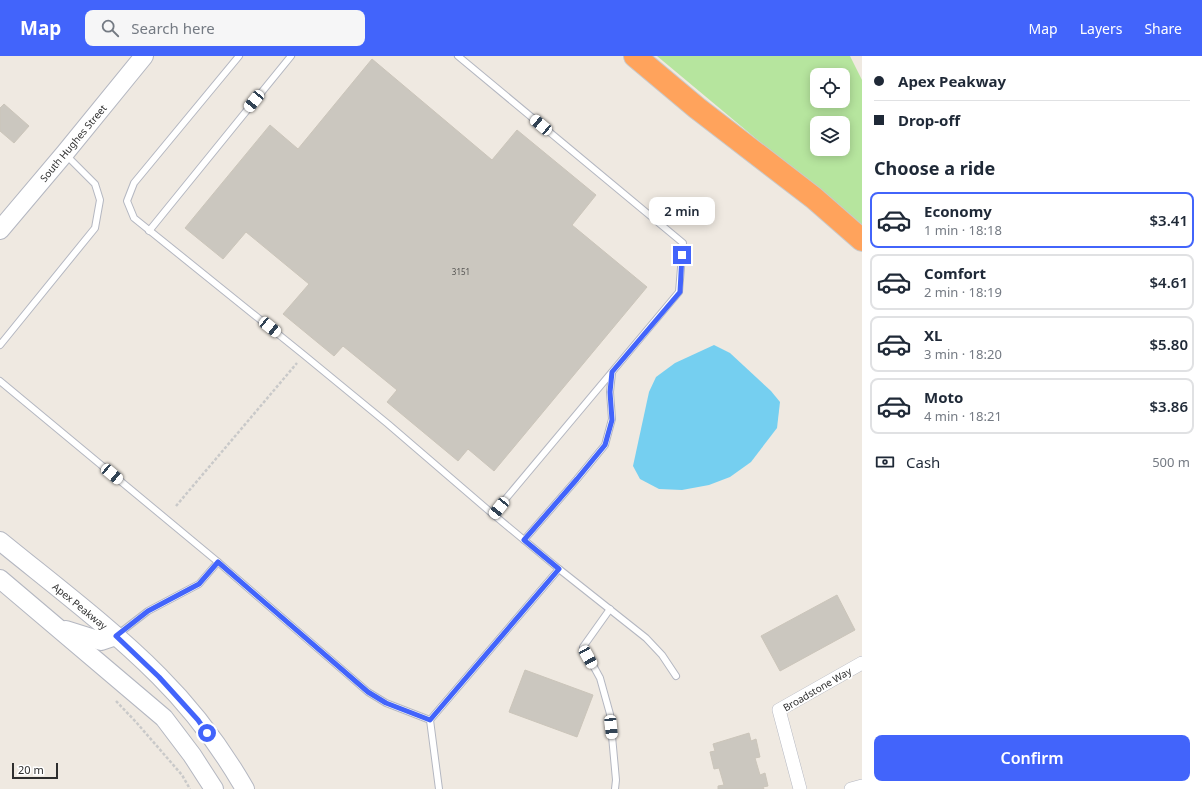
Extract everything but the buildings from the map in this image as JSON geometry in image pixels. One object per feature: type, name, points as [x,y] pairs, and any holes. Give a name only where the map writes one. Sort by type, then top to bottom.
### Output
[{"type":"highway","points":[[635,56],[697,108],[814,198],[862,240]]},
{"type":"main road","name":"South Hughes Street","points":[[0,230],[144,56]]},
{"type":"main road","name":"Apex Peakway","points":[[0,541],[116,636],[159,677],[198,720],[226,758],[246,789]]},
{"type":"main road","points":[[0,579],[164,718],[192,755],[214,789]]},
{"type":"main road","points":[[57,627],[101,641],[116,636]]},
{"type":"street","name":"Broadstone Way","points":[[800,789],[779,710],[862,663]]},
{"type":"street","points":[[851,789],[862,786]]},
{"type":"lane","points":[[239,56],[134,183],[127,201],[134,218],[365,404],[524,540],[646,638],[662,656],[676,676]]},
{"type":"lane","points":[[149,231],[291,56]]},
{"type":"lane","points":[[458,56],[683,243],[680,292],[494,514]]},
{"type":"lane","points":[[0,345],[95,228],[100,200],[95,184],[65,153]]},
{"type":"lane","points":[[524,540],[605,445],[612,420],[610,392],[612,372]]},
{"type":"lane","points":[[0,380],[218,562],[368,692],[386,703],[430,720]]},
{"type":"lane","points":[[116,636],[148,611],[199,584],[218,562]]},
{"type":"lane","points":[[439,789],[430,720],[559,569]]},
{"type":"lane","points":[[610,609],[583,647],[600,678],[610,714],[616,780],[615,789]]},
{"type":"path","points":[[176,506],[297,362]]},
{"type":"path","points":[[115,700],[182,775],[190,789]]},
{"type":"green space","points":[[657,56],[850,56],[862,80],[862,227]]},
{"type":"water","points":[[714,345],[730,353],[771,391],[780,402],[777,428],[751,462],[730,477],[709,485],[682,490],[659,489],[640,479],[633,466],[649,392],[656,377],[675,363]]},
{"type":"route","points":[[207,733],[198,720],[159,677],[116,636],[148,611],[199,584],[218,562],[368,692],[386,703],[430,720],[559,569],[524,540],[605,445],[612,420],[610,392],[612,372],[680,292],[682,255]]}]
